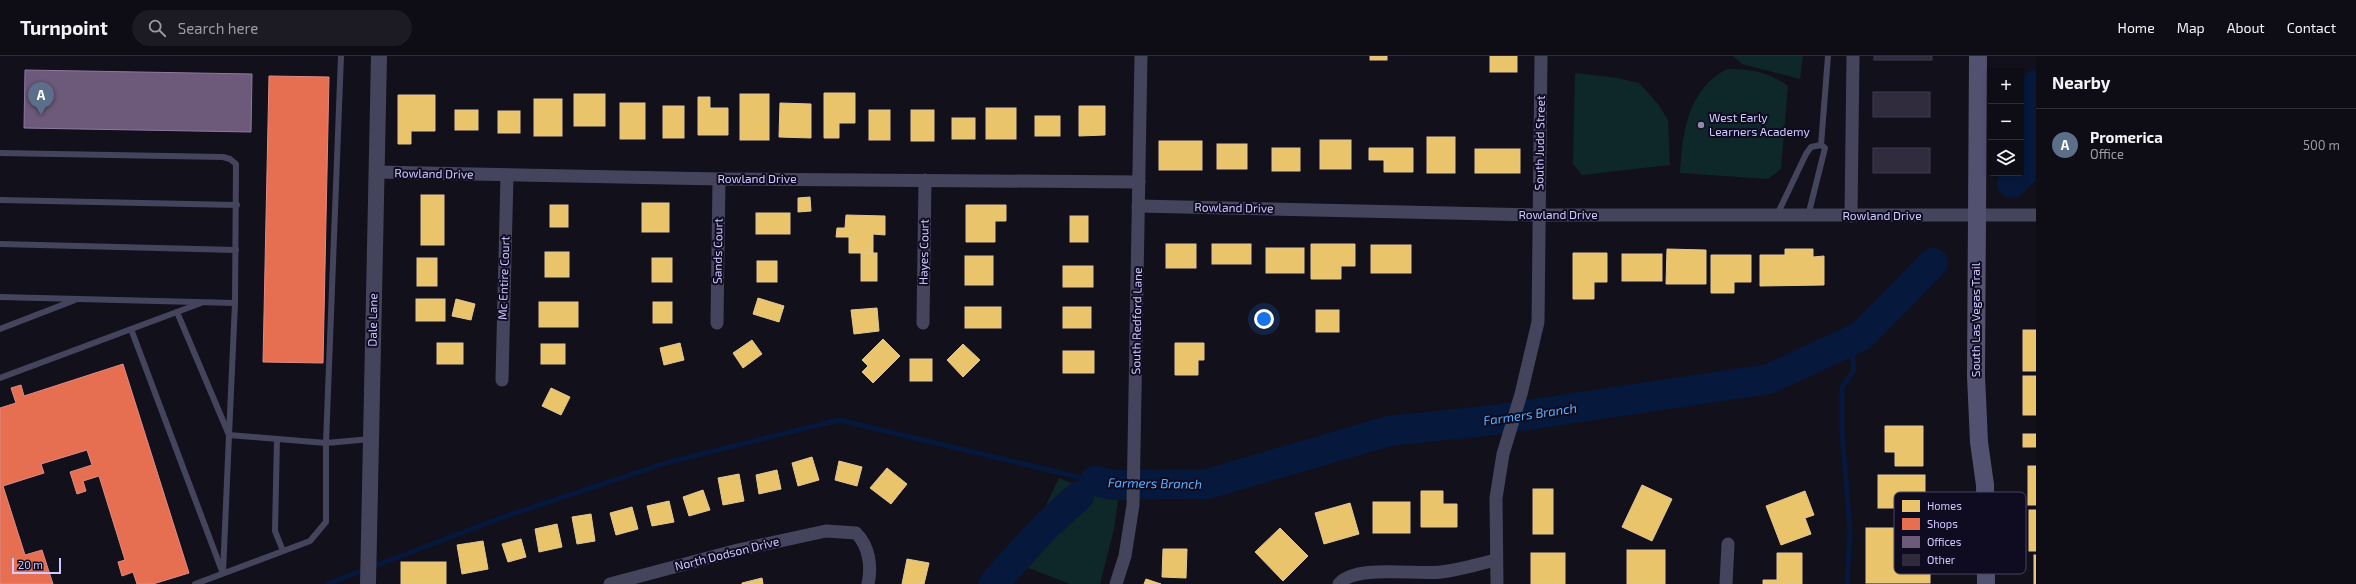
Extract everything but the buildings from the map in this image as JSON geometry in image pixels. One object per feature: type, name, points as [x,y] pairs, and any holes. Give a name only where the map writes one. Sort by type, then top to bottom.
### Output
[{"type":"main road","name":"South Las Vegas Trail","points":[[1978,56],[1976,376],[1979,442],[1985,492]]},
{"type":"main road","name":"South Las Vegas Trail","points":[[1986,574],[1986,584]]},
{"type":"street","name":"Dale Lane","points":[[368,583],[379,56]]},
{"type":"street","name":"South Redford Lane","points":[[1116,584],[1125,556],[1133,505],[1141,56]]},
{"type":"street","name":"South Judd Street","points":[[1497,584],[1496,498],[1503,454],[1521,394],[1538,322],[1541,56]]},
{"type":"street","points":[[1851,216],[1853,56]]},
{"type":"street","name":"Rowland Drive","points":[[376,172],[719,179],[1139,182]]},
{"type":"street","name":"Mc Entire Court","points":[[502,380],[507,175]]},
{"type":"street","name":"Sands Court","points":[[717,323],[719,179]]},
{"type":"street","name":"Hayes Court","points":[[923,323],[925,180]]},
{"type":"street","name":"Rowland Drive","points":[[1138,206],[1539,215],[2036,215]]},
{"type":"street","name":"North Dodson Drive","points":[[610,584],[738,550],[826,531],[856,533],[868,552],[868,584]]},
{"type":"street","points":[[1726,584],[1728,544]]},
{"type":"street","points":[[1339,584],[1352,575],[1367,572],[1423,574],[1444,572],[1496,560]]},
{"type":"lane","points":[[195,584],[310,541],[326,522],[326,443],[341,56]]},
{"type":"lane","points":[[1808,216],[1825,148],[1821,145],[1828,56]]},
{"type":"lane","points":[[1777,216],[1806,154],[1812,147],[1821,145]]},
{"type":"lane","points":[[0,154],[230,159],[236,164],[238,171],[235,303],[223,574]]},
{"type":"lane","points":[[0,200],[237,205]]},
{"type":"lane","points":[[0,244],[236,250]]},
{"type":"lane","points":[[0,297],[235,303]]},
{"type":"lane","points":[[0,328],[78,299]]},
{"type":"lane","points":[[0,378],[204,302]]},
{"type":"lane","points":[[177,312],[229,435]]},
{"type":"lane","points":[[131,329],[223,574]]},
{"type":"lane","points":[[229,435],[326,443],[371,439]]},
{"type":"lane","points":[[277,439],[275,531],[283,551]]},
{"type":"green space","points":[[1733,56],[1803,56],[1800,79],[1742,64]]},
{"type":"green space","points":[[1727,69],[1767,74],[1788,86],[1781,169],[1768,179],[1680,173],[1685,127],[1690,113],[1703,88]]},
{"type":"green space","points":[[1575,73],[1618,78],[1639,83],[1658,104],[1668,120],[1670,165],[1582,175],[1573,164]]},
{"type":"green space","points":[[1059,478],[1118,501],[1114,529],[1100,584],[1070,584],[1018,564]]},
{"type":"waterway","name":"Farmers Branch","points":[[2012,183],[2026,169],[2036,85]]},
{"type":"waterway","name":"Farmers Branch","points":[[1095,481],[1114,485],[1207,484],[1389,431],[1494,420],[1769,379],[1861,336],[1933,263]]},
{"type":"waterway","points":[[1847,584],[1850,531],[1842,431],[1842,387],[1854,370],[1851,341]]},
{"type":"waterway","points":[[327,584],[506,516],[669,462],[839,420],[1095,481]]},
{"type":"waterway","points":[[1084,490],[1095,481]]},
{"type":"waterway","name":"Farmers Branch","points":[[993,584],[1044,528],[1079,496]]},
{"type":"place","name":"Promerica","points":[[41,115]]},
{"type":"place","name":"West Early Learners Academy","points":[[1701,125]]}]
